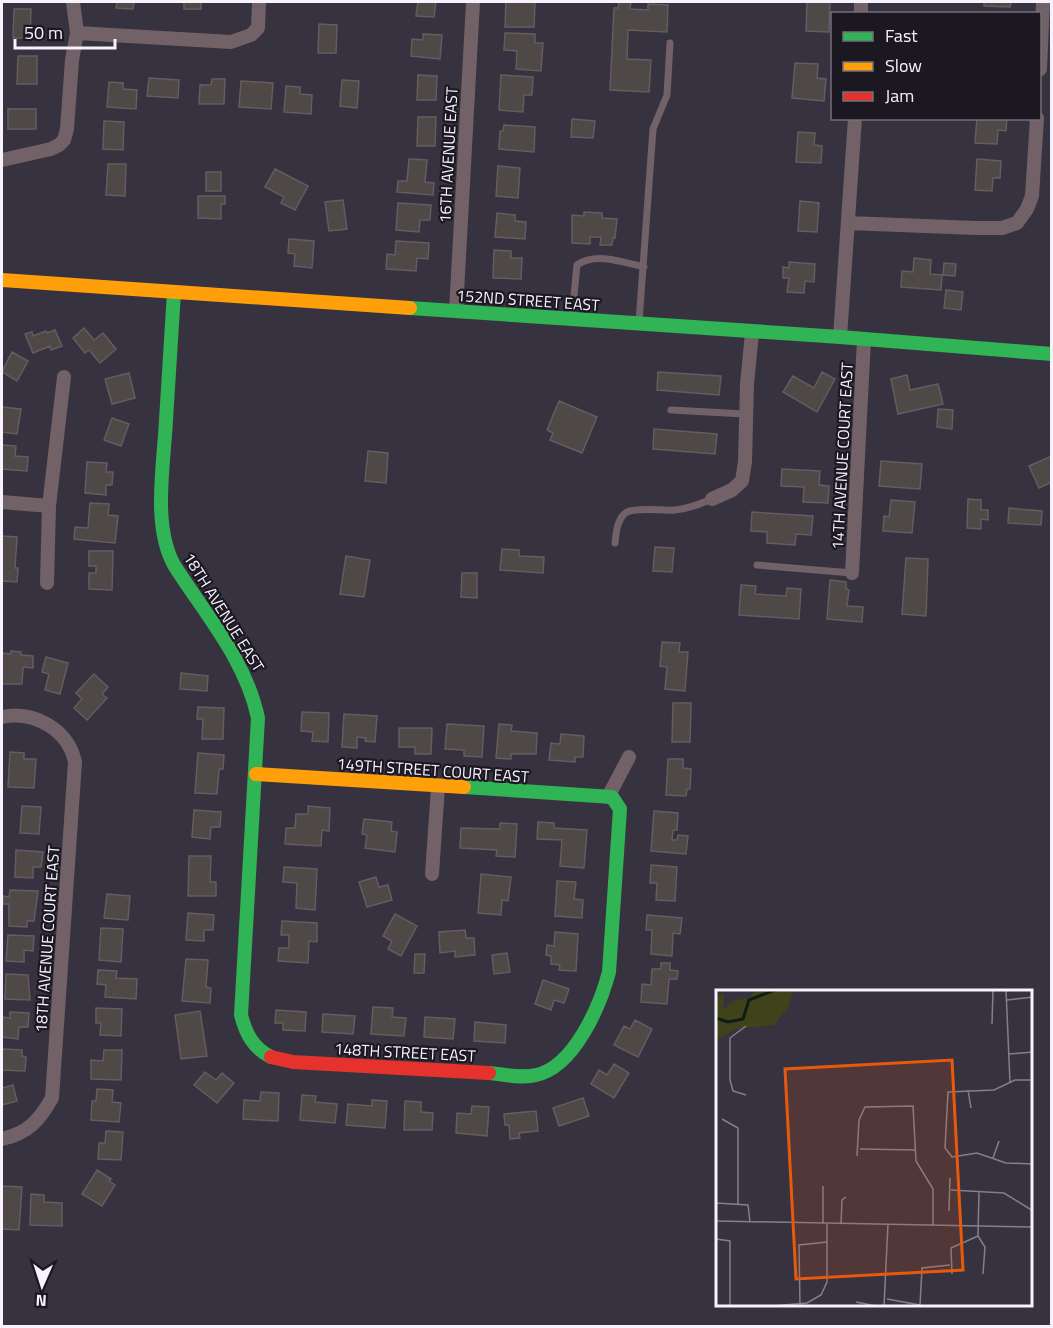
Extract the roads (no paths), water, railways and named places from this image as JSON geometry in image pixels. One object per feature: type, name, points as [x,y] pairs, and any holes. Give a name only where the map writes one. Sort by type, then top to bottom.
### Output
[{"type":"street","points":[[2,160],[51,149],[64,140],[77,33],[73,2]]},
{"type":"street","points":[[77,33],[219,42],[240,40],[251,35],[258,28],[259,2]]},
{"type":"street","name":"16TH AVENUE EAST","points":[[456,311],[472,2]]},
{"type":"street","points":[[1041,47],[1043,2]]},
{"type":"street","name":"14TH AVENUE COURT EAST","points":[[840,337],[855,120]]},
{"type":"street","points":[[848,223],[1002,228],[1017,223],[1027,209],[1032,196],[1037,120]]},
{"type":"street","name":"152ND STREET EAST","points":[[2,280],[752,333],[840,337],[1052,354]]},
{"type":"street","name":"18TH AVENUE EAST","points":[[174,292],[162,523],[166,545],[175,566],[244,674],[256,702],[258,718],[256,774],[241,1015],[246,1035],[260,1051]]},
{"type":"street","points":[[712,499],[732,490],[742,481],[752,333]]},
{"type":"street","name":"14TH AVENUE COURT EAST","points":[[852,573],[864,340]]},
{"type":"street","points":[[47,584],[49,506],[64,377]]},
{"type":"street","points":[[2,502],[49,506]]},
{"type":"street","name":"18TH AVENUE COURT EAST","points":[[2,717],[16,715],[30,717],[47,724],[63,738],[73,753],[74,773],[52,1098],[32,1126],[2,1138]]},
{"type":"street","points":[[608,796],[629,757]]},
{"type":"street","name":"149TH STREET COURT EAST","points":[[256,774],[608,796]]},
{"type":"street","points":[[432,874],[438,787]]},
{"type":"street","name":"148TH STREET EAST","points":[[260,1051],[281,1060],[293,1062],[534,1076],[565,1059],[602,997],[606,984],[620,809],[612,797],[608,796]]},
{"type":"lane","points":[[639,324],[653,129],[667,95],[670,43]]},
{"type":"lane","points":[[572,320],[578,265],[587,258],[606,259],[644,267]]},
{"type":"lane","points":[[670,410],[745,414]]},
{"type":"lane","points":[[615,543],[618,524],[627,512],[683,509],[712,499]]},
{"type":"lane","points":[[757,565],[852,573]]}]
